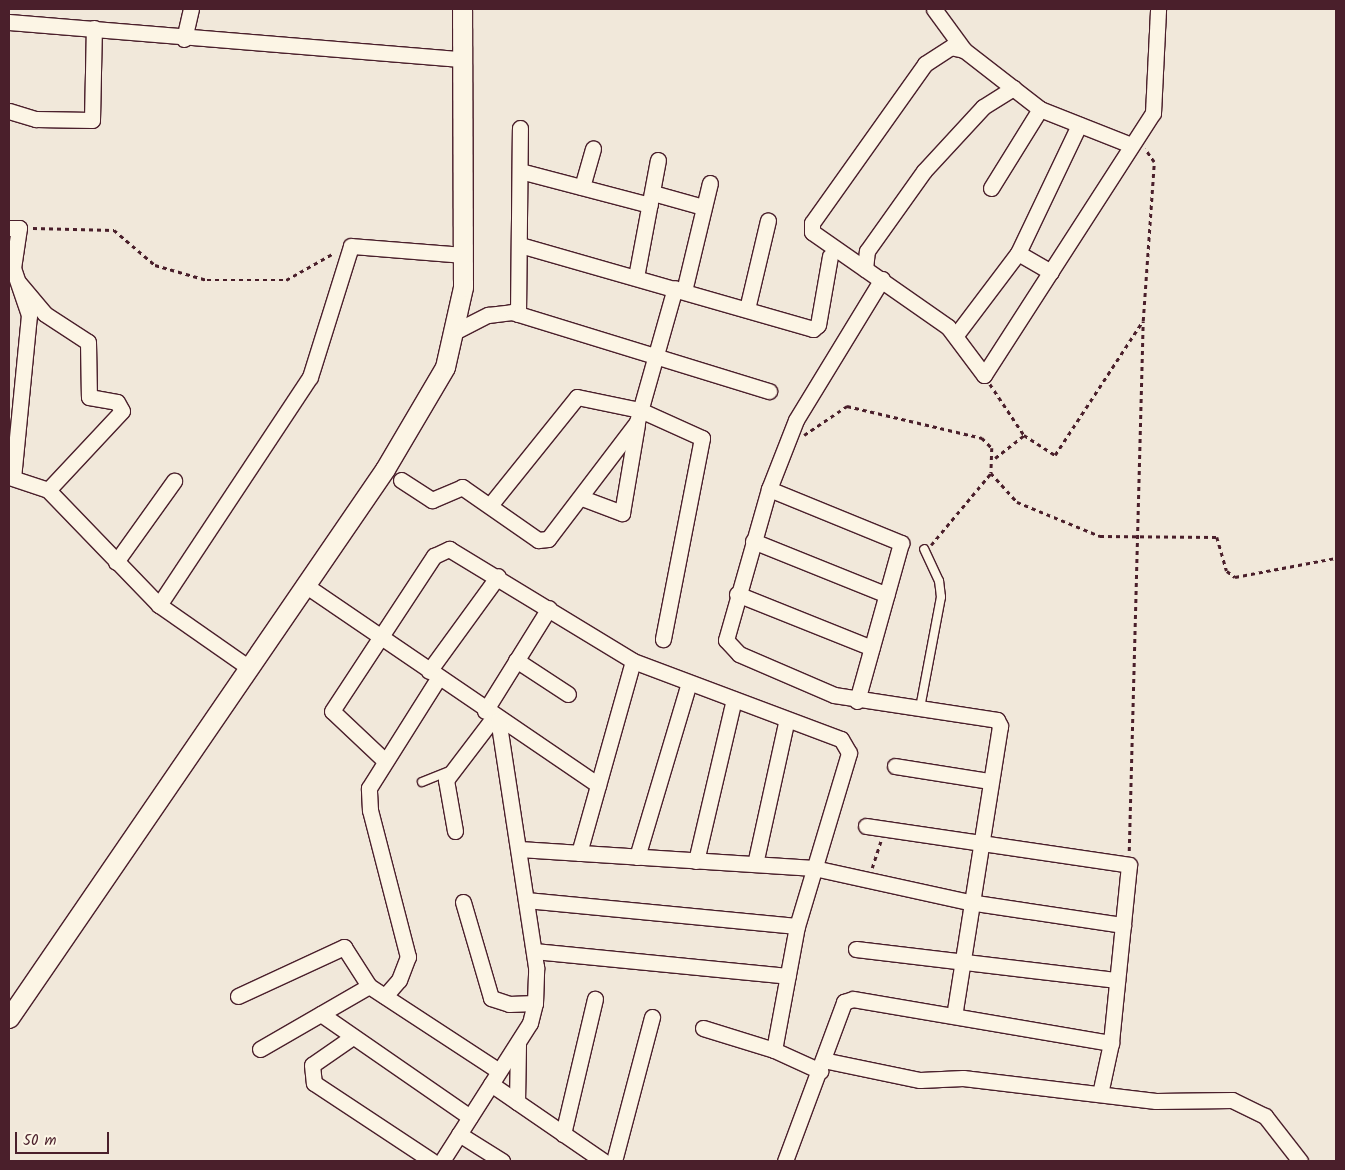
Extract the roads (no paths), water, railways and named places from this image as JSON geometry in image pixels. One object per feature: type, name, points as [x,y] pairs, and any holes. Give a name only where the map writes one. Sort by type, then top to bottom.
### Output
[{"type":"street","points":[[184,39],[191,9]]},
{"type":"street","points":[[9,1018],[385,469],[438,380],[456,331],[463,255],[460,59],[462,9]]},
{"type":"street","points":[[934,9],[964,50],[1040,109],[1131,145]]},
{"type":"street","points":[[964,50],[952,47],[925,64],[812,222],[812,232],[882,279],[956,335],[984,375],[1051,272],[1156,102],[1158,9]]},
{"type":"street","points":[[9,22],[94,28],[184,39],[460,59]]},
{"type":"street","points":[[9,111],[36,119],[92,120],[94,28]]},
{"type":"street","points":[[865,269],[867,251],[924,171],[983,107],[1013,88]]},
{"type":"street","points":[[991,188],[1040,109]]},
{"type":"street","points":[[956,335],[1018,252],[1079,125]]},
{"type":"street","points":[[518,314],[520,128]]},
{"type":"street","points":[[582,187],[593,149]]},
{"type":"street","points":[[636,277],[658,160]]},
{"type":"street","points":[[520,171],[582,187],[703,207]]},
{"type":"street","points":[[582,498],[622,513],[639,416],[656,355],[679,290],[710,182]]},
{"type":"street","points":[[747,309],[768,220]]},
{"type":"street","points":[[14,228],[13,268],[29,315],[11,477],[48,490],[159,605],[248,667]]},
{"type":"street","points":[[520,245],[816,328],[830,256]]},
{"type":"street","points":[[159,605],[310,377],[351,246],[463,255]]},
{"type":"street","points":[[1018,252],[1051,272]]},
{"type":"street","points":[[882,279],[819,388],[801,411],[769,489],[725,632],[730,648],[834,695],[857,701],[920,708],[996,720],[1000,726],[978,842],[954,1014]]},
{"type":"street","points":[[19,284],[45,314],[88,342],[89,397],[117,402],[122,411],[48,490]]},
{"type":"street","points":[[456,331],[488,314],[518,314],[656,355],[769,392]]},
{"type":"street","points":[[491,504],[577,397],[702,438],[703,444],[663,639]]},
{"type":"street","points":[[401,480],[427,498],[462,487],[491,504],[544,541],[582,498],[639,416]]},
{"type":"street","points":[[116,562],[174,481]]},
{"type":"street","points":[[769,489],[901,543],[857,701]]},
{"type":"street","points":[[753,541],[887,595]]},
{"type":"street","points":[[384,760],[332,713],[378,635],[440,550],[459,552],[633,661],[787,719],[848,745],[797,926],[774,1050]]},
{"type":"street","points":[[385,996],[399,980],[408,957],[368,796],[373,777],[434,674],[498,576]]},
{"type":"street","points":[[305,585],[492,716],[598,784]]},
{"type":"street","points":[[736,594],[872,648]]},
{"type":"street","points":[[455,831],[447,792],[450,770],[492,716],[516,660],[549,608]]},
{"type":"street","points":[[516,660],[568,694]]},
{"type":"street","points":[[579,853],[633,661]]},
{"type":"street","points":[[637,857],[689,683]]},
{"type":"street","points":[[696,861],[734,699]]},
{"type":"street","points":[[442,1161],[518,1041],[535,1003],[534,951],[519,849],[492,716]]},
{"type":"street","points":[[755,864],[787,719]]},
{"type":"street","points":[[895,766],[989,781]]},
{"type":"street","points":[[866,826],[1129,866],[1111,1042],[1100,1094]]},
{"type":"street","points":[[519,849],[814,868],[867,882],[969,902],[1123,924]]},
{"type":"street","points":[[526,900],[797,926]]},
{"type":"street","points":[[463,902],[491,998],[510,1004],[535,1003]]},
{"type":"street","points":[[238,996],[344,947],[369,986],[500,1071]]},
{"type":"street","points":[[856,949],[1117,980]]},
{"type":"street","points":[[534,951],[788,976]]},
{"type":"street","points":[[260,1049],[369,986]]},
{"type":"street","points":[[563,1134],[595,999]]},
{"type":"street","points":[[785,1161],[822,1066],[844,1002],[853,999],[954,1014],[1111,1042]]},
{"type":"street","points":[[321,1014],[351,1038],[470,1117]]},
{"type":"street","points":[[614,1161],[652,1017]]},
{"type":"street","points":[[703,1028],[822,1066],[920,1080],[963,1078],[1055,1092],[1100,1094],[1156,1101],[1232,1100],[1250,1106],[1280,1131],[1300,1161]]},
{"type":"street","points":[[351,1038],[312,1065],[314,1083],[432,1161]]},
{"type":"street","points":[[517,1102],[518,1041]]},
{"type":"street","points":[[491,1084],[603,1161]]},
{"type":"street","points":[[459,1134],[502,1161]]},
{"type":"lane","points":[[920,708],[941,597],[939,581],[924,549]]},
{"type":"lane","points":[[422,782],[450,770]]}]
